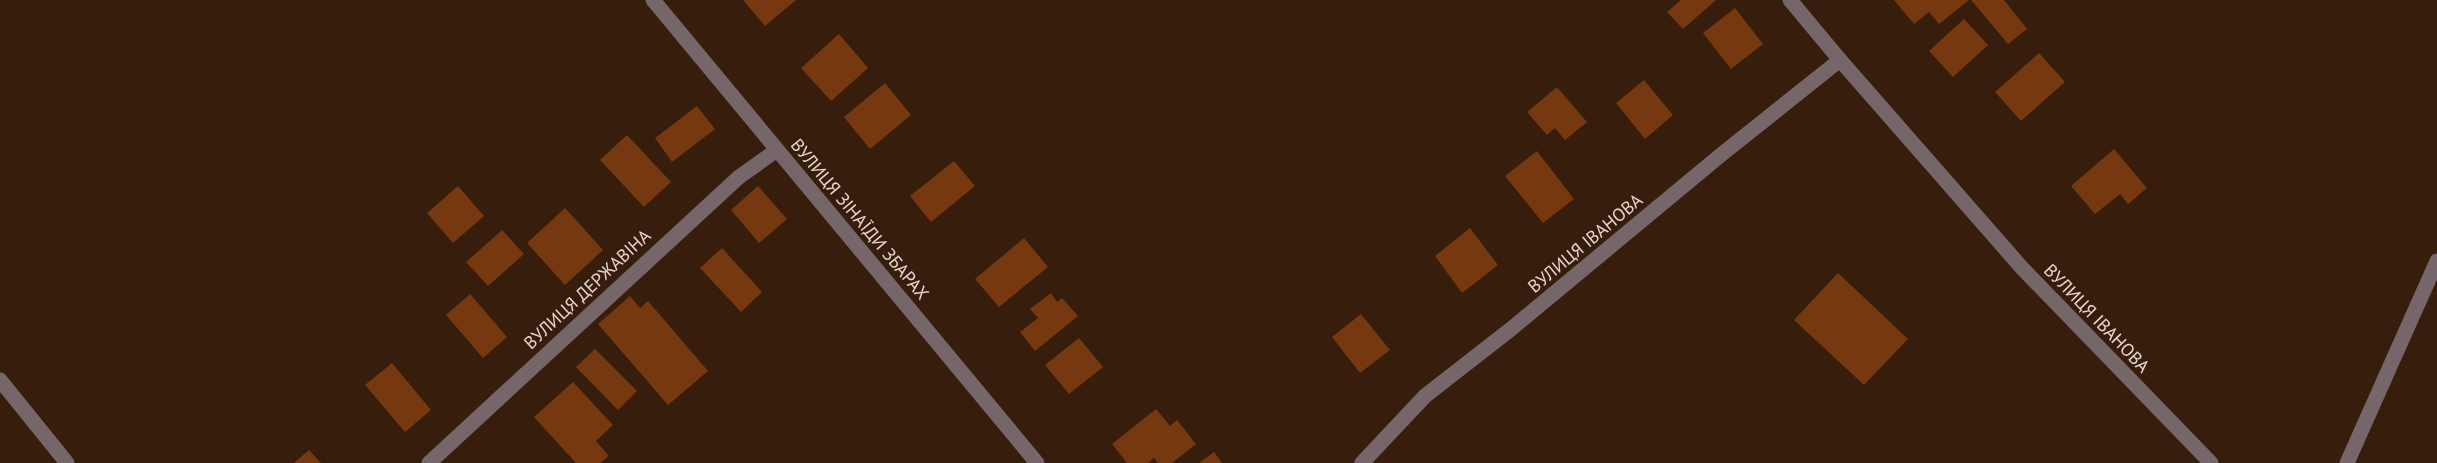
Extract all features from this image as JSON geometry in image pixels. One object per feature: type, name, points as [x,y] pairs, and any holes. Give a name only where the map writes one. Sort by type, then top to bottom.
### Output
[{"type":"street","name":"ВУЛИЦЯ ЗІНАЇДИ ЗБАРАХ","points":[[653,0],[1037,463]]},
{"type":"street","name":"ВУЛИЦЯ ІВАНОВА","points":[[1790,0],[2022,268],[2211,463]]},
{"type":"street","name":"ВУЛИЦЯ ІВАНОВА","points":[[1362,463],[1425,396],[1511,329],[1722,154],[1840,60]]},
{"type":"street","name":"ВУЛИЦЯ ДЕРЖАВІНА","points":[[429,463],[739,177],[777,150]]},
{"type":"street","points":[[2347,463],[2437,261]]},
{"type":"street","points":[[0,380],[67,463]]},
{"type":"building","points":[[743,0],[796,0],[765,26]]},
{"type":"building","points":[[1681,0],[1716,0],[1683,29],[1667,12]]},
{"type":"building","points":[[1894,0],[1969,0],[1939,24],[1929,12],[1914,24]]},
{"type":"building","points":[[1971,0],[2004,0],[2027,29],[2008,44]]},
{"type":"building","points":[[1735,8],[1763,44],[1731,69],[1703,33]]},
{"type":"building","points":[[1964,19],[1988,45],[1953,77],[1929,51]]},
{"type":"building","points":[[839,34],[868,68],[831,101],[801,68]]},
{"type":"building","points":[[2039,53],[2065,82],[2021,121],[1995,92]]},
{"type":"building","points":[[1644,80],[1673,115],[1645,139],[1616,103]]},
{"type":"building","points":[[885,83],[911,115],[870,149],[844,117]]},
{"type":"building","points":[[1557,87],[1587,122],[1565,140],[1555,128],[1547,135],[1527,112]]},
{"type":"building","points":[[697,106],[715,129],[672,162],[655,138]]},
{"type":"building","points":[[627,135],[671,182],[644,207],[600,160]]},
{"type":"building","points":[[2114,149],[2147,188],[2128,204],[2120,194],[2095,214],[2071,186]]},
{"type":"building","points":[[1537,151],[1574,199],[1543,223],[1505,176]]},
{"type":"building","points":[[954,161],[975,186],[931,222],[910,196]]},
{"type":"building","points":[[458,186],[484,216],[453,243],[427,213]]},
{"type":"building","points":[[758,186],[787,219],[759,243],[731,210]]},
{"type":"building","points":[[565,208],[603,250],[565,285],[527,243]]},
{"type":"building","points":[[1470,228],[1498,265],[1462,293],[1435,256]]},
{"type":"building","points":[[502,230],[524,254],[488,286],[466,262]]},
{"type":"building","points":[[1024,238],[1048,267],[999,307],[975,279]]},
{"type":"building","points":[[722,248],[762,292],[741,312],[700,268]]},
{"type":"building","points":[[1838,273],[1908,339],[1864,385],[1794,320]]},
{"type":"building","points":[[1051,293],[1057,302],[1062,298],[1078,316],[1035,351],[1020,332],[1038,318],[1030,309]]},
{"type":"building","points":[[470,294],[507,337],[483,358],[446,315]]},
{"type":"building","points":[[630,296],[640,308],[648,301],[708,371],[668,405],[598,324]]},
{"type":"building","points":[[1361,314],[1390,350],[1360,373],[1332,337]]},
{"type":"building","points":[[1079,338],[1103,367],[1069,394],[1045,365]]},
{"type":"building","points":[[595,349],[637,391],[618,410],[576,367]]},
{"type":"building","points":[[392,363],[431,410],[405,432],[365,385]]},
{"type":"building","points":[[573,382],[613,425],[596,441],[609,456],[600,463],[576,463],[534,417]]},
{"type":"building","points":[[1156,409],[1170,426],[1177,420],[1196,444],[1172,463],[1158,463],[1154,458],[1148,463],[1127,463],[1112,444]]},
{"type":"building","points":[[309,450],[321,463],[294,463]]},
{"type":"building","points":[[1214,452],[1222,463],[1199,463]]}]
